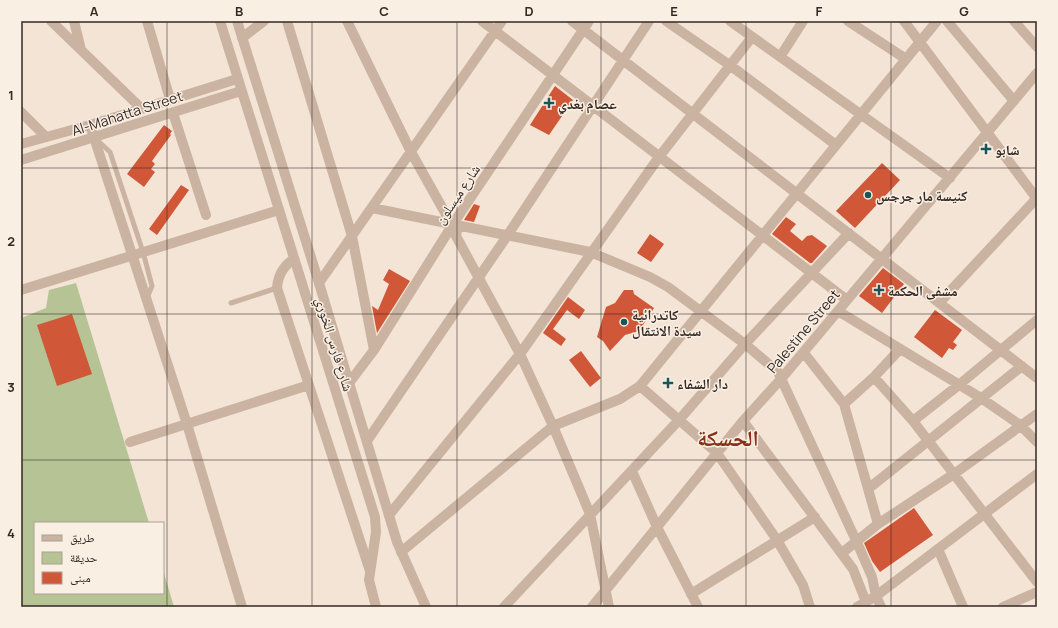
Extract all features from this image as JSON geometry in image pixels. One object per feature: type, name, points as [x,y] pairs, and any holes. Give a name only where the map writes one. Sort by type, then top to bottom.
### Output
[{"type":"street","points":[[51,21],[141,108]]},
{"type":"street","points":[[74,21],[81,50]]},
{"type":"street","points":[[147,21],[170,99]]},
{"type":"street","name":"شارع فارس الخوري","points":[[220,21],[376,517],[376,532],[370,571],[370,587],[376,607]]},
{"type":"street","points":[[237,21],[319,283],[389,515],[401,552],[426,607]]},
{"type":"street","points":[[242,38],[264,21]]},
{"type":"street","points":[[287,21],[352,236],[374,350]]},
{"type":"street","points":[[347,21],[411,152],[448,218],[453,224],[456,236],[520,354],[553,426],[590,514],[609,607]]},
{"type":"street","points":[[482,21],[848,300]]},
{"type":"street","points":[[319,283],[502,21]]},
{"type":"street","points":[[572,21],[797,194],[883,258],[1037,378]]},
{"type":"street","name":"شارع ميسلون","points":[[349,384],[374,350],[453,224],[589,21]]},
{"type":"street","points":[[367,441],[507,236],[649,21]]},
{"type":"street","points":[[666,21],[731,66],[836,145]]},
{"type":"street","points":[[730,21],[950,178]]},
{"type":"street","points":[[780,57],[803,21]]},
{"type":"street","points":[[848,21],[906,59]]},
{"type":"street","points":[[904,21],[986,134],[1037,199],[940,302]]},
{"type":"street","points":[[401,552],[553,426],[620,399],[640,386],[937,21]]},
{"type":"street","points":[[947,21],[1014,101]]},
{"type":"street","points":[[1014,21],[1037,47]]},
{"type":"street","points":[[389,515],[520,354],[590,252],[659,157],[752,37]]},
{"type":"street","name":"Palestine Street","points":[[592,607],[743,420],[804,353],[1037,73]]},
{"type":"street","name":"Al-Mahatta Street","points":[[21,144],[90,125],[237,79]]},
{"type":"street","name":"Al-Mahatta Street","points":[[21,160],[241,91]]},
{"type":"street","points":[[21,112],[46,137]]},
{"type":"street","points":[[173,113],[206,215]]},
{"type":"street","points":[[90,125],[138,253],[147,299],[187,424],[242,607]]},
{"type":"street","points":[[372,208],[590,252],[660,282],[701,310],[745,344],[778,372],[872,577],[876,596],[881,607]]},
{"type":"street","points":[[21,290],[279,210]]},
{"type":"street","points":[[504,607],[679,420],[745,344],[849,232]]},
{"type":"street","points":[[294,259],[282,269],[278,278],[277,288],[370,571]]},
{"type":"street","points":[[838,311],[960,384],[1020,425],[1037,442]]},
{"type":"street","points":[[913,421],[1037,320]]},
{"type":"street","points":[[844,404],[874,377],[900,348]]},
{"type":"street","points":[[804,353],[844,404],[878,524]]},
{"type":"street","points":[[868,489],[1022,366]]},
{"type":"street","points":[[874,377],[913,421],[986,513],[1037,582]]},
{"type":"street","points":[[130,442],[309,385]]},
{"type":"street","points":[[640,386],[717,453],[777,540],[803,585],[810,607]]},
{"type":"street","points":[[842,553],[878,524],[954,474],[1037,414]]},
{"type":"street","points":[[743,420],[853,568],[863,605],[1037,474]]},
{"type":"street","points":[[632,471],[657,527],[698,607]]},
{"type":"street","points":[[691,594],[815,517]]},
{"type":"street","points":[[938,549],[963,607]]},
{"type":"street","points":[[1003,607],[1037,592]]},
{"type":"lane","points":[[231,303],[277,288]]},
{"type":"green space","points":[[76,283],[149,522],[34,522],[34,594],[164,594],[164,573],[174,607],[21,607],[21,318],[46,308],[49,290]]},
{"type":"building","points":[[555,86],[573,100],[549,135],[530,125]]},
{"type":"building","points":[[164,125],[172,131],[170,134],[171,135],[152,161],[155,164],[151,169],[155,172],[144,187],[127,174]]},
{"type":"building","name":"كنيسة مار جرجس","points":[[882,163],[900,180],[855,228],[836,211]]},
{"type":"building","points":[[181,185],[189,190],[157,235],[149,229]]},
{"type":"building","points":[[474,204],[480,206],[474,222],[464,220]]},
{"type":"building","points":[[786,217],[796,224],[790,231],[802,241],[807,236],[812,235],[827,246],[812,263],[772,234]]},
{"type":"building","points":[[650,234],[664,244],[651,262],[637,253]]},
{"type":"building","points":[[883,268],[904,284],[882,313],[859,296]]},
{"type":"building","points":[[389,269],[410,281],[377,333],[372,306],[378,310],[389,284],[383,280]]},
{"type":"building","name":"كاتدرائية سيدة الانتقال","points":[[624,290],[633,290],[634,294],[654,308],[639,331],[625,335],[610,351],[603,341],[597,337],[606,307],[615,303]]},
{"type":"building","points":[[568,297],[585,310],[579,319],[567,310],[553,329],[566,339],[561,346],[543,333]]},
{"type":"building","points":[[935,310],[962,330],[953,342],[957,345],[953,350],[949,348],[942,358],[914,337]]},
{"type":"building","points":[[72,314],[92,374],[57,386],[37,325]]},
{"type":"building","points":[[581,351],[601,378],[590,387],[569,360]]},
{"type":"building","points":[[914,508],[933,535],[880,572],[872,561],[864,543]]},
{"type":"place","name":"عصام بغدي","points":[[549,103]]},
{"type":"place","name":"شابو","points":[[986,149]]},
{"type":"place","name":"كنيسة مار جرجس","points":[[868,195]]},
{"type":"place","name":"مشفى الحكمة","points":[[879,290]]},
{"type":"place","name":"كاتدرائية سيدة الانتقال","points":[[624,322]]},
{"type":"place","name":"دار الشفاء","points":[[668,383]]},
{"type":"district","name":"الحسكة","points":[[728,438]]}]
